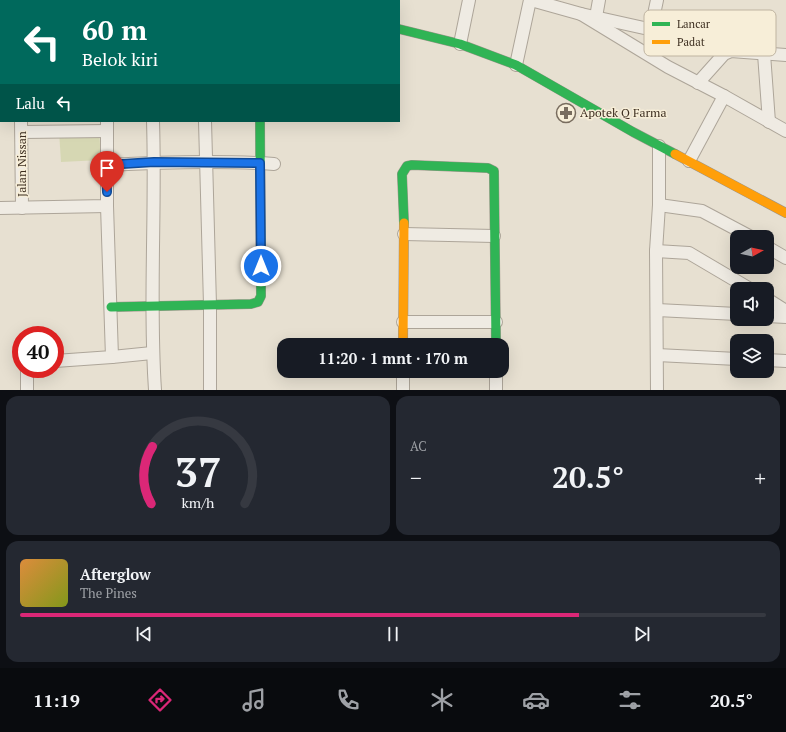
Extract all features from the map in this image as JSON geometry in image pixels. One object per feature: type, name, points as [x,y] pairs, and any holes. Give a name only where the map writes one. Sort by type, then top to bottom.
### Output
[{"type":"street","points":[[460,44],[469,0]]},
{"type":"street","points":[[516,65],[530,0],[581,14],[644,28]]},
{"type":"street","points":[[596,17],[599,0]]},
{"type":"street","points":[[655,10],[657,0]]},
{"type":"street","points":[[581,14],[644,52]]},
{"type":"street","points":[[400,29],[460,44],[516,65],[659,146],[786,213]]},
{"type":"street","points":[[776,55],[786,55]]},
{"type":"street","points":[[650,56],[786,132]]},
{"type":"street","points":[[698,83],[722,56]]},
{"type":"street","points":[[764,56],[769,122]]},
{"type":"street","points":[[688,161],[724,96]]},
{"type":"street","points":[[153,122],[152,353],[155,390]]},
{"type":"street","points":[[205,122],[210,305],[210,390]]},
{"type":"street","points":[[111,307],[251,304],[258,302],[261,296],[260,122]]},
{"type":"street","points":[[22,126],[107,126],[106,165],[112,357]]},
{"type":"street","name":"Jalan Nissan","points":[[22,126],[22,208]]},
{"type":"street","points":[[657,390],[656,251],[659,205],[659,146]]},
{"type":"street","points":[[106,165],[154,162],[274,164]]},
{"type":"street","points":[[403,338],[404,234],[402,174],[406,166],[412,165],[488,168],[491,169],[495,176],[494,236],[496,338]]},
{"type":"street","points":[[659,205],[702,210],[738,230]]},
{"type":"street","points":[[0,208],[107,206]]},
{"type":"street","points":[[404,234],[494,236]]},
{"type":"street","points":[[656,251],[690,253],[738,282]]},
{"type":"street","points":[[774,251],[786,258]]},
{"type":"street","points":[[774,303],[786,311]]},
{"type":"street","points":[[657,310],[730,314]]},
{"type":"street","points":[[774,316],[786,317]]},
{"type":"street","points":[[403,322],[496,322]]},
{"type":"street","points":[[64,360],[152,353]]},
{"type":"street","points":[[657,356],[730,359]]},
{"type":"street","points":[[774,360],[786,361]]},
{"type":"street","points":[[27,378],[27,390]]},
{"type":"street","points":[[403,378],[403,390]]},
{"type":"street","points":[[496,378],[496,390]]},
{"type":"green space","points":[[99,129],[101,160],[61,162],[59,131]]},
{"type":"traffic: fast","points":[[400,29],[460,44],[516,65],[633,132],[675,154]]},
{"type":"traffic: fast","points":[[111,307],[251,304],[258,302],[261,296],[260,122]]},
{"type":"traffic: fast","points":[[404,223],[402,174],[407,166],[488,168],[494,171],[496,338]]},
{"type":"traffic: slow","points":[[675,154],[786,213]]},
{"type":"traffic: slow","points":[[403,338],[404,223]]},
{"type":"place","name":"Apotek Q Farma","points":[[566,113]]},
{"type":"route","points":[[107,192],[106,165],[154,162],[260,163],[261,266]]}]
